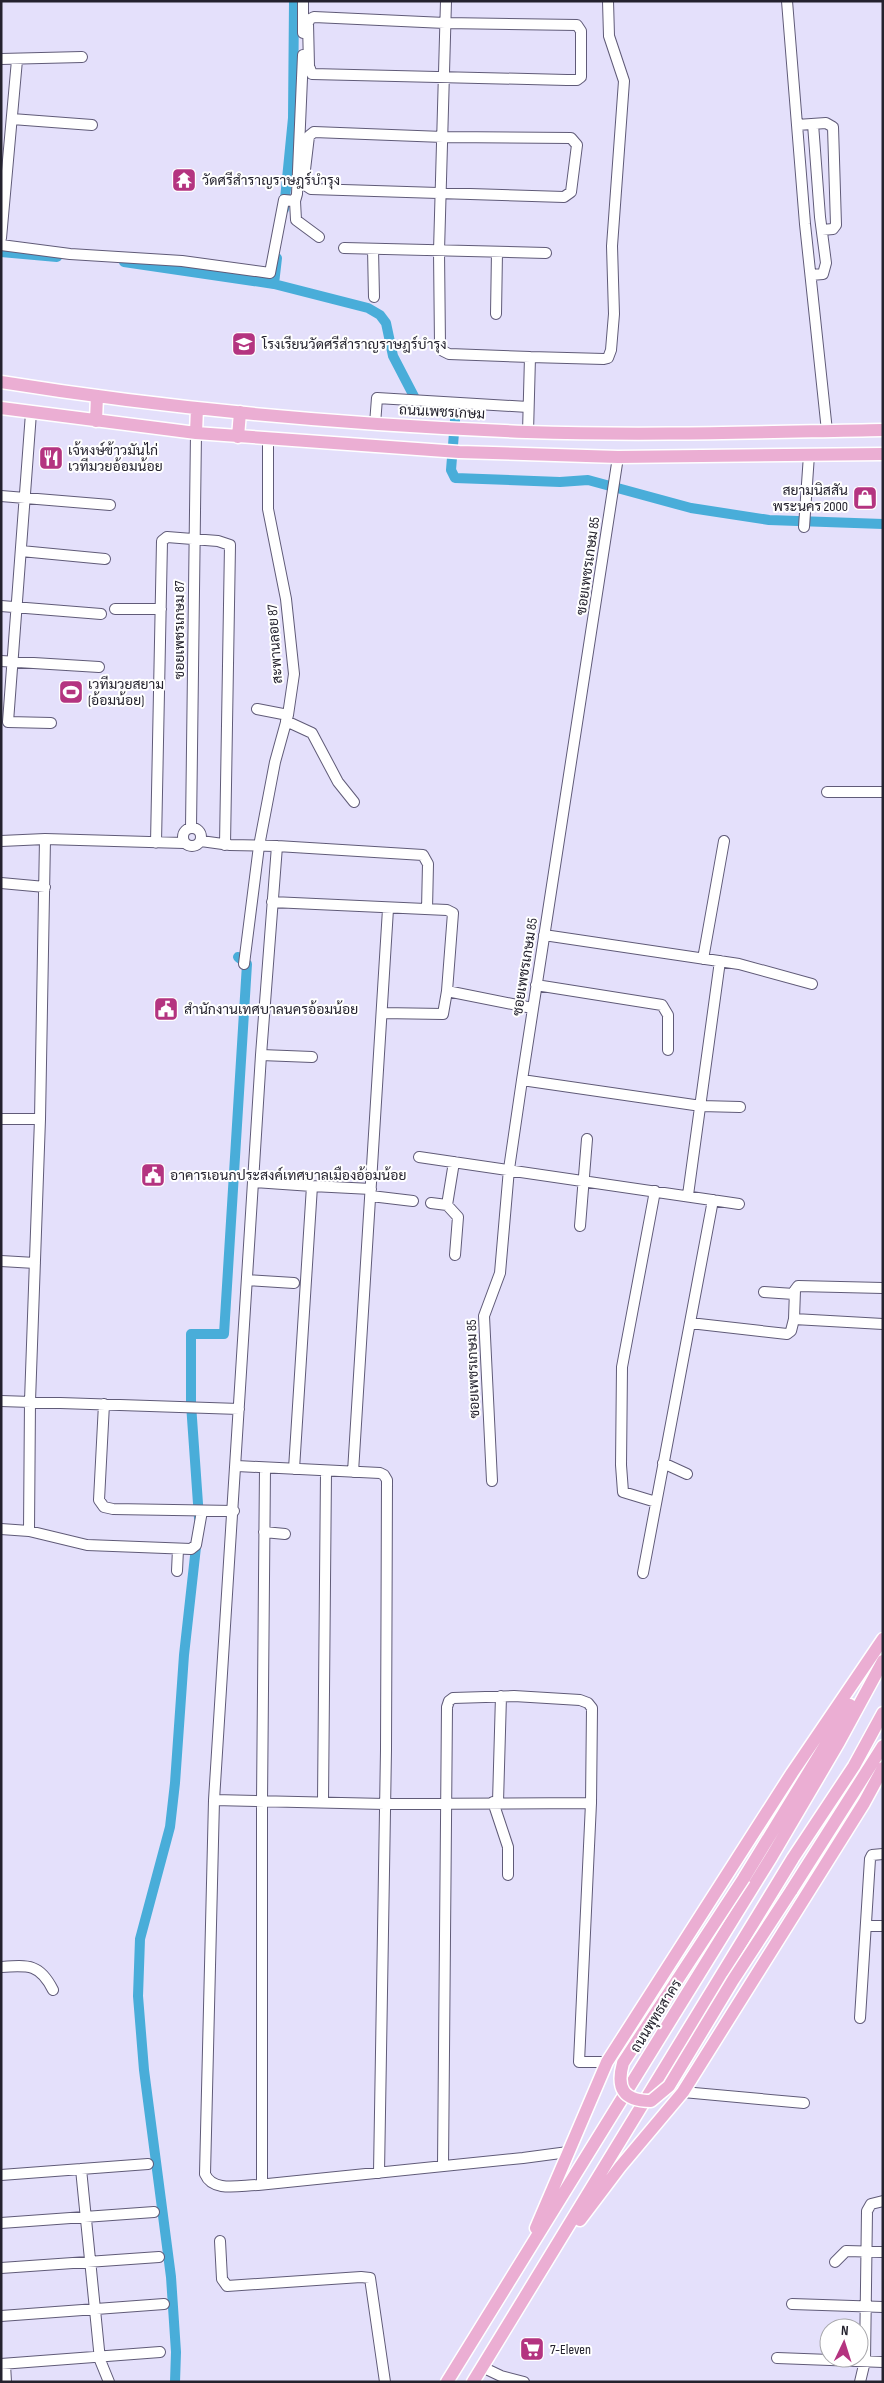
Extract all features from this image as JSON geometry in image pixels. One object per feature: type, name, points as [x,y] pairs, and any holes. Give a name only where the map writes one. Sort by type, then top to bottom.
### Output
[{"type":"main road","name":"ถนนเพชรเกษม","points":[[1,382],[197,408],[375,424],[528,432],[658,434],[883,430]]},
{"type":"main road","points":[[96,421],[97,396]]},
{"type":"main road","points":[[1,408],[196,433],[454,452],[618,457],[883,454]]},
{"type":"main road","points":[[196,433],[197,408]]},
{"type":"main road","points":[[238,437],[240,412]]},
{"type":"main road","points":[[521,2265],[607,2062],[792,1773],[883,1639]]},
{"type":"main road","points":[[883,1648],[744,1878],[622,2063],[620,2084],[624,2093],[631,2099],[651,2101],[669,2086],[733,1980],[883,1746]]},
{"type":"main road","name":"ถนนพุทธสาคร","points":[[448,2382],[772,1856],[839,1742],[883,1661]]},
{"type":"main road","points":[[473,2382],[793,1858],[854,1766],[883,1713]]},
{"type":"main road","points":[[539,2274],[620,2167],[683,2092],[864,1803],[883,1768]]},
{"type":"street","points":[[1,245],[70,254],[182,261],[267,274],[272,269],[291,200],[302,95],[303,1]]},
{"type":"street","points":[[446,1],[439,251],[440,345],[443,351],[449,354],[604,360],[608,358],[612,350],[614,314],[612,246],[624,81],[609,36],[608,1]]},
{"type":"street","points":[[787,1],[797,125],[827,431]]},
{"type":"street","points":[[314,17],[445,23],[577,25],[581,31],[582,71],[581,77],[577,80],[444,78],[312,74],[309,66],[308,23],[314,17]]},
{"type":"street","points":[[1,59],[82,57]]},
{"type":"street","points":[[1,238],[17,60]]},
{"type":"street","points":[[12,119],[92,125]]},
{"type":"street","points":[[797,125],[826,122],[833,127],[836,225],[833,229],[822,230]]},
{"type":"street","points":[[812,275],[823,274],[826,270],[813,124]]},
{"type":"street","points":[[314,132],[443,137],[562,137],[571,138],[577,145],[574,179],[568,196],[441,195],[311,189],[304,185],[309,136],[314,132]]},
{"type":"street","points":[[291,200],[296,220],[319,236]]},
{"type":"street","points":[[344,248],[546,253]]},
{"type":"street","points":[[373,249],[374,297]]},
{"type":"street","points":[[496,314],[497,252]]},
{"type":"street","points":[[528,432],[530,358]]},
{"type":"street","points":[[375,424],[377,398],[528,407]]},
{"type":"street","points":[[31,413],[8,722],[51,723]]},
{"type":"street","name":"ซอยเพชรเกษม 87","points":[[191,828],[196,433]]},
{"type":"street","name":"สะพานลอย 87","points":[[244,964],[259,846],[275,762],[287,718],[294,674],[286,599],[268,509],[268,439]]},
{"type":"street","points":[[804,527],[809,455]]},
{"type":"street","name":"ซอยเพชรเกษม 85","points":[[492,1481],[484,1316],[500,1272],[509,1169],[532,1008],[618,457]]},
{"type":"street","points":[[1,496],[110,505]]},
{"type":"street","points":[[156,843],[162,541],[167,537],[218,541],[230,545],[225,845]]},
{"type":"street","points":[[21,552],[105,558]]},
{"type":"street","points":[[1,606],[101,614]]},
{"type":"street","points":[[115,609],[161,609]]},
{"type":"street","points":[[1,661],[99,667]]},
{"type":"street","points":[[256,709],[287,718],[312,733],[338,782],[354,802]]},
{"type":"street","points":[[827,792],[883,792]]},
{"type":"street","points":[[184,843],[184,832],[191,828],[200,832],[201,841]]},
{"type":"street","points":[[29,1531],[30,1401],[40,1119],[45,839]]},
{"type":"street","points":[[1,841],[45,839],[184,843],[193,847],[201,841],[225,845],[277,846],[423,855],[428,864],[426,910]]},
{"type":"street","points":[[704,958],[724,842]]},
{"type":"street","points":[[277,846],[246,1280],[237,1466],[214,1800],[205,2174],[207,2180],[216,2186],[262,2184],[568,2152]]},
{"type":"street","points":[[1,883],[44,887]]},
{"type":"street","points":[[272,902],[388,909],[446,910],[453,913],[444,1011],[440,1015],[382,1013]]},
{"type":"street","points":[[353,1472],[388,909]]},
{"type":"street","points":[[544,936],[739,964],[812,984]]},
{"type":"street","points":[[688,1195],[720,961]]},
{"type":"street","points":[[536,985],[662,1005],[668,1015],[668,1050]]},
{"type":"street","points":[[447,991],[532,1008]]},
{"type":"street","points":[[261,1055],[312,1058]]},
{"type":"street","points":[[522,1080],[700,1106],[740,1107]]},
{"type":"street","points":[[1,1119],[40,1119]]},
{"type":"street","points":[[580,1226],[587,1139]]},
{"type":"street","points":[[419,1157],[740,1204]]},
{"type":"street","points":[[447,1205],[454,1162]]},
{"type":"street","points":[[253,1182],[371,1193],[413,1201]]},
{"type":"street","points":[[294,1469],[312,1186]]},
{"type":"street","points":[[655,1191],[622,1367],[621,1465],[623,1492],[656,1502]]},
{"type":"street","points":[[643,1573],[713,1200]]},
{"type":"street","points":[[431,1203],[447,1205],[458,1217],[455,1254]]},
{"type":"street","points":[[1,1261],[35,1262]]},
{"type":"street","points":[[246,1280],[294,1283]]},
{"type":"street","points":[[690,1323],[787,1334],[791,1331],[794,1319],[794,1294],[796,1287],[801,1285],[883,1288]]},
{"type":"street","points":[[764,1292],[794,1294]]},
{"type":"street","points":[[794,1319],[883,1324]]},
{"type":"street","points":[[1,1400],[239,1409]]},
{"type":"street","points":[[104,1404],[99,1500],[104,1507],[113,1509],[234,1511]]},
{"type":"street","points":[[663,1463],[687,1474]]},
{"type":"street","points":[[237,1466],[382,1474],[387,1480],[386,1804],[383,1868],[379,2173]]},
{"type":"street","points":[[262,2184],[264,1468]]},
{"type":"street","points":[[322,1801],[326,1472]]},
{"type":"street","points":[[1,1529],[29,1531],[87,1545],[191,1549],[196,1545],[202,1511]]},
{"type":"street","points":[[264,1532],[285,1534]]},
{"type":"street","points":[[177,1571],[178,1549]]},
{"type":"street","points":[[443,2166],[445,1803],[449,1701],[453,1698],[501,1696],[580,1700],[588,1703],[592,1708],[591,1803],[580,2062],[607,2062]]},
{"type":"street","points":[[501,1696],[495,1802],[508,1847],[508,1875]]},
{"type":"street","points":[[214,1800],[322,1801],[386,1804],[591,1803]]},
{"type":"street","points":[[860,2018],[870,1859],[872,1855],[883,1854]]},
{"type":"street","points":[[866,1926],[883,1926]]},
{"type":"street","points":[[1,1966],[22,1966],[37,1969],[43,1973],[53,1990]]},
{"type":"street","points":[[683,2092],[804,2103]]},
{"type":"street","points":[[1,2175],[148,2164]]},
{"type":"street","points":[[81,2169],[99,2357],[109,2382]]},
{"type":"street","points":[[866,2318],[867,2211],[871,2204],[883,2201]]},
{"type":"street","points":[[1,2223],[154,2212]]},
{"type":"street","points":[[220,2242],[222,2279],[227,2286],[361,2277],[370,2278],[385,2382]]},
{"type":"street","points":[[835,2262],[846,2252],[883,2252]]},
{"type":"street","points":[[1,2268],[159,2257]]},
{"type":"street","points":[[1,2316],[164,2304]]},
{"type":"street","points":[[792,2304],[883,2307]]},
{"type":"street","points":[[6,2382],[3,2364],[160,2352]]},
{"type":"street","points":[[777,2358],[819,2359]]},
{"type":"street","points":[[869,2361],[883,2362]]},
{"type":"street","points":[[482,2367],[501,2376],[524,2382]]},
{"type":"street","points":[[860,2382],[863,2368]]},
{"type":"waterway","points":[[284,209],[293,118],[294,1]]},
{"type":"waterway","points":[[1,252],[57,257]]},
{"type":"waterway","points":[[274,284],[277,258]]},
{"type":"waterway","points":[[124,262],[274,284],[368,308],[380,315],[386,323],[393,356],[419,406],[456,408],[451,470],[455,478],[560,482],[588,480],[691,508],[769,520],[883,524]]},
{"type":"waterway","points":[[199,1518],[191,1404],[191,1334],[224,1334],[247,964],[238,957]]},
{"type":"waterway","points":[[175,2382],[176,2352],[171,2277],[144,2070],[138,1996],[140,1939],[170,1827],[184,1655],[197,1538]]},
{"type":"place","name":"วัดศรีสําราญราษฎร์บํารุง","points":[[184,180]]},
{"type":"place","name":"โรงเรียนวัดศรีสําราญราษฎร์บํารุง","points":[[244,344]]},
{"type":"place","name":"เจ้หงษ์ข้าวมันไก่ เวทีมวยอ้อมน้อย","points":[[51,458]]},
{"type":"place","name":"สยามนิสสัน พระนคร 2000","points":[[865,498]]},
{"type":"place","name":"เวทีมวยสยาม (อ้อมน้อย)","points":[[71,692]]},
{"type":"place","name":"สำนักงานเทศบาลนครอ้อมน้อย","points":[[166,1009]]},
{"type":"place","name":"อาคารเอนกประสงค์เทศบาลเมืองอ้อมน้อย","points":[[153,1175]]},
{"type":"place","name":"7-Eleven","points":[[532,2349]]}]
